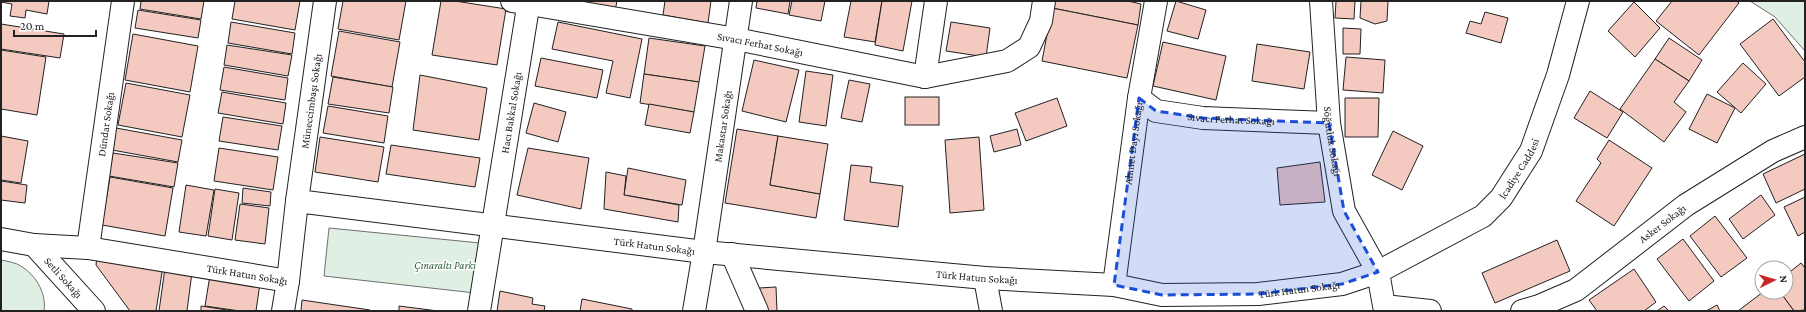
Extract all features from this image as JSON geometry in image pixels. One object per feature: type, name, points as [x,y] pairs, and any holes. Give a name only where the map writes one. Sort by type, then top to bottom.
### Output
[{"type":"street","name":"Dündar Sokağı","points":[[88,248],[123,1]]},
{"type":"street","name":"Müneccimbaşı Sokağı","points":[[297,201],[325,1]]},
{"type":"street","name":"Makastar Sokağı","points":[[694,311],[742,1]]},
{"type":"street","points":[[924,76],[936,1]]},
{"type":"street","name":"Sıvacı Ferhat Sokağı","points":[[523,2],[736,39],[924,76],[1007,61],[1029,47],[1040,21],[1044,1]]},
{"type":"street","name":"Ahmet Dayı Sokağı","points":[[1114,285],[1139,98],[1156,1]]},
{"type":"street","name":"Söğütlük Sokağı","points":[[1321,1],[1329,123],[1344,211],[1378,272]]},
{"type":"street","name":"İcadiye Caddesi","points":[[1378,272],[1483,216],[1501,198],[1531,152],[1558,75],[1578,1]]},
{"type":"street","name":"Hacı Bakkal Sokağı","points":[[479,311],[494,225],[523,2]]},
{"type":"street","name":"Sıvacı Ferhat Sokağı","points":[[1139,98],[1156,111],[1203,118],[1329,123]]},
{"type":"street","name":"Asker Sokağı","points":[[1522,311],[1539,306],[1576,290],[1686,205],[1773,151],[1805,137]]},
{"type":"street","name":"Türk Hatun Sokağı","points":[[1,239],[34,245],[88,248],[288,281],[297,201],[704,252],[985,278],[1114,285],[1162,295],[1258,294],[1342,284],[1378,272]]},
{"type":"street","name":"Setli Sokağı","points":[[34,245],[94,311]]},
{"type":"street","points":[[732,254],[757,311]]},
{"type":"street","points":[[1378,272],[1383,309],[1430,311]]},
{"type":"street","points":[[985,278],[991,311]]},
{"type":"street","points":[[282,311],[288,281]]},
{"type":"highlighted area","points":[[1139,98],[1156,111],[1203,118],[1329,123],[1344,211],[1378,272],[1342,284],[1258,294],[1162,295],[1114,285]]},
{"type":"green space","points":[[1750,1],[1805,1],[1805,51],[1775,17]]},
{"type":"green space","name":"Çınaraltı Parkı","points":[[329,228],[480,243],[475,293],[324,276]]},
{"type":"green space","points":[[1,260],[17,264],[34,277],[41,290],[44,311],[1,311]]},
{"type":"building","points":[[1,1],[49,1],[47,14],[26,10],[25,18],[10,16],[12,4]]},
{"type":"building","points":[[141,1],[204,1],[201,19],[140,9]]},
{"type":"building","points":[[235,1],[300,1],[295,30],[232,19]]},
{"type":"building","points":[[343,1],[406,1],[399,40],[338,29]]},
{"type":"building","points":[[441,1],[455,1],[506,9],[497,65],[432,55]]},
{"type":"building","points":[[545,1],[617,1],[614,16]]},
{"type":"building","points":[[665,1],[711,1],[708,23],[663,15]]},
{"type":"building","points":[[757,1],[790,1],[788,14],[756,8]]},
{"type":"building","points":[[792,1],[825,1],[821,21],[789,15]]},
{"type":"building","points":[[851,1],[882,1],[875,42],[844,37]]},
{"type":"building","points":[[882,1],[912,1],[903,51],[875,45]]},
{"type":"building","points":[[1053,1],[1128,1],[1141,4],[1138,25],[1052,8]]},
{"type":"building","points":[[1176,1],[1206,10],[1198,39],[1167,31]]},
{"type":"building","points":[[1336,1],[1355,1],[1354,19],[1335,18]]},
{"type":"building","points":[[1361,1],[1388,1],[1387,21],[1375,24],[1360,18]]},
{"type":"building","points":[[1672,1],[1736,1],[1739,3],[1699,55],[1656,21]]},
{"type":"building","points":[[1634,2],[1660,28],[1635,57],[1608,31]]},
{"type":"building","points":[[1052,8],[1138,25],[1127,78],[1042,61]]},
{"type":"building","points":[[138,10],[201,20],[198,38],[135,28]]},
{"type":"building","points":[[1485,12],[1508,18],[1501,43],[1466,33],[1470,21],[1481,24]]},
{"type":"building","points":[[1773,19],[1805,62],[1805,77],[1779,96],[1740,44]]},
{"type":"building","points":[[231,22],[295,33],[292,54],[228,43]]},
{"type":"building","points":[[558,22],[642,39],[630,98],[606,93],[613,61],[552,49]]},
{"type":"building","points":[[951,22],[990,28],[986,57],[946,51]]},
{"type":"building","points":[[1,24],[64,34],[60,58],[1,49]]},
{"type":"building","points":[[1343,28],[1361,29],[1360,54],[1343,54]]},
{"type":"building","points":[[339,31],[400,42],[392,87],[331,76]]},
{"type":"building","points":[[133,34],[198,46],[190,92],[125,80]]},
{"type":"building","points":[[649,38],[705,46],[699,82],[644,74]]},
{"type":"building","points":[[1669,38],[1702,60],[1689,81],[1655,59]]},
{"type":"building","points":[[1163,42],[1226,56],[1216,100],[1153,86]]},
{"type":"building","points":[[1257,44],[1310,52],[1304,89],[1252,81]]},
{"type":"building","points":[[227,45],[292,55],[288,76],[224,65]]},
{"type":"building","points":[[1,50],[46,57],[37,115],[1,109]]},
{"type":"building","points":[[1346,57],[1385,60],[1383,93],[1343,90]]},
{"type":"building","points":[[541,58],[603,70],[597,98],[535,86]]},
{"type":"building","points":[[1655,59],[1689,81],[1674,102],[1686,112],[1664,142],[1620,109]]},
{"type":"building","points":[[754,60],[799,70],[786,122],[742,111]]},
{"type":"building","points":[[1743,63],[1766,84],[1741,113],[1717,92]]},
{"type":"building","points":[[224,67],[288,78],[285,100],[220,90]]},
{"type":"building","points":[[806,71],[833,75],[826,126],[799,122]]},
{"type":"building","points":[[644,74],[699,82],[694,112],[640,103]]},
{"type":"building","points":[[420,75],[487,88],[479,140],[413,130]]},
{"type":"building","points":[[333,77],[393,87],[389,113],[328,104]]},
{"type":"building","points":[[849,80],[870,84],[862,122],[841,118]]},
{"type":"building","points":[[126,83],[190,95],[182,137],[118,125]]},
{"type":"building","points":[[1590,91],[1623,112],[1607,138],[1574,118]]},
{"type":"building","points":[[222,92],[286,103],[283,124],[218,113]]},
{"type":"building","points":[[1707,94],[1735,108],[1717,143],[1689,129]]},
{"type":"building","points":[[905,97],[939,97],[939,125],[905,125]]},
{"type":"building","points":[[1057,98],[1067,126],[1026,141],[1015,113]]},
{"type":"building","points":[[1345,98],[1379,98],[1378,137],[1345,137]]},
{"type":"building","points":[[534,103],[566,112],[558,142],[526,133]]},
{"type":"building","points":[[649,104],[694,112],[690,133],[645,125]]},
{"type":"building","points":[[328,106],[388,116],[384,143],[323,133]]},
{"type":"building","points":[[223,117],[282,126],[278,150],[219,141]]},
{"type":"building","points":[[116,128],[182,140],[178,162],[112,150]]},
{"type":"building","points":[[737,129],[778,136],[770,185],[820,194],[816,218],[725,203]]},
{"type":"building","points":[[1017,129],[1021,145],[994,152],[990,136]]},
{"type":"building","points":[[1393,131],[1423,146],[1402,190],[1372,175]]},
{"type":"building","points":[[1,136],[28,141],[21,183],[1,180]]},
{"type":"building","points":[[778,136],[828,144],[820,194],[770,185]]},
{"type":"building","points":[[320,137],[384,147],[378,182],[315,172]]},
{"type":"building","points":[[979,137],[984,210],[950,213],[945,140]]},
{"type":"building","points":[[1609,140],[1652,168],[1614,226],[1576,201],[1601,163],[1597,159]]},
{"type":"building","points":[[391,145],[480,158],[475,187],[386,174]]},
{"type":"building","points":[[219,148],[278,157],[273,190],[214,181]]},
{"type":"building","points":[[528,148],[589,158],[581,209],[517,195]]},
{"type":"building","points":[[113,153],[178,163],[174,187],[109,176]]},
{"type":"building","points":[[1805,154],[1805,189],[1776,203],[1763,174]]},
{"type":"building","points":[[1320,162],[1325,202],[1280,205],[1277,168]]},
{"type":"building","points":[[851,165],[872,167],[870,182],[903,186],[898,227],[844,220]]},
{"type":"building","points":[[628,168],[686,180],[682,205],[624,195]]},
{"type":"building","points":[[606,172],[626,176],[624,195],[679,205],[678,222],[604,209]]},
{"type":"building","points":[[110,177],[173,188],[165,236],[102,225]]},
{"type":"building","points":[[1,181],[27,185],[25,203],[1,200]]},
{"type":"building","points":[[186,185],[214,190],[206,236],[179,232]]},
{"type":"building","points":[[243,188],[271,192],[270,206],[242,203]]},
{"type":"building","points":[[215,189],[239,193],[232,240],[208,236]]},
{"type":"building","points":[[1761,195],[1775,215],[1743,239],[1729,219]]},
{"type":"building","points":[[1805,197],[1805,232],[1798,236],[1784,207]]},
{"type":"building","points":[[240,204],[269,208],[265,244],[235,240]]},
{"type":"building","points":[[1715,216],[1747,258],[1721,277],[1690,236]]},
{"type":"building","points":[[1683,239],[1714,281],[1689,301],[1657,259]]},
{"type":"building","points":[[1557,240],[1570,271],[1495,303],[1482,273]]},
{"type":"building","points":[[97,256],[163,266],[156,311],[130,311],[96,265]]},
{"type":"building","points":[[1801,263],[1805,268],[1805,310],[1794,311],[1786,300],[1794,300],[1794,269]]},
{"type":"building","points":[[165,268],[192,272],[187,311],[159,311]]},
{"type":"building","points":[[1634,269],[1656,302],[1644,311],[1597,311],[1589,300]]},
{"type":"building","points":[[210,275],[260,283],[256,311],[240,311],[205,306]]},
{"type":"building","points":[[776,287],[777,311],[761,311],[759,288]]},
{"type":"building","points":[[500,291],[533,298],[532,304],[545,306],[544,311],[497,311]]},
{"type":"building","points":[[582,299],[632,309],[632,311],[580,311]]},
{"type":"building","points":[[1754,299],[1786,300],[1794,311],[1738,311]]},
{"type":"building","points":[[302,300],[370,310],[301,311]]},
{"type":"building","points":[[1717,305],[1720,311],[1706,311]]},
{"type":"building","points":[[201,306],[234,311],[201,311]]},
{"type":"building","points":[[399,306],[438,311],[399,311]]},
{"type":"building","points":[[1664,306],[1669,311],[1657,311]]}]
